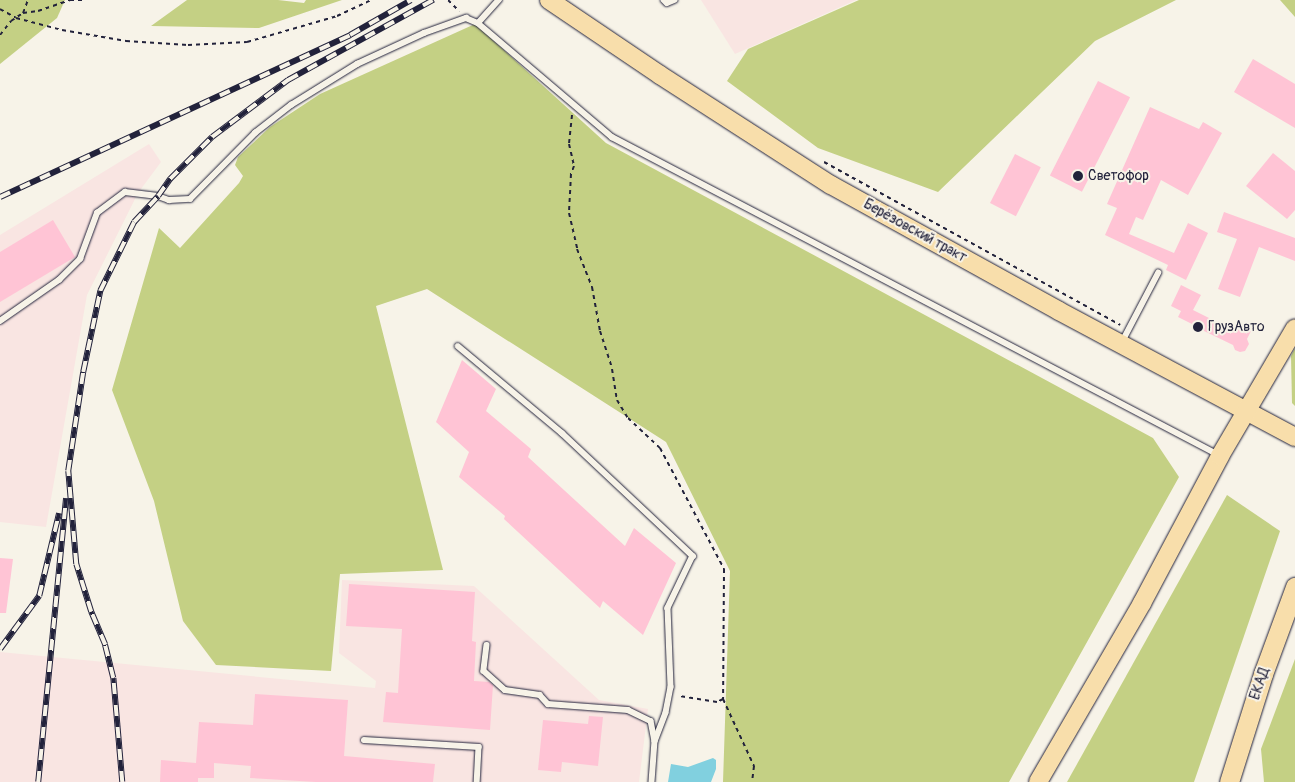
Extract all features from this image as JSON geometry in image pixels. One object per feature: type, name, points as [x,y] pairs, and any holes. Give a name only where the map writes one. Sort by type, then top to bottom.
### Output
[{"type":"highway","name":"ЕКАД","points":[[1229,782],[1243,733],[1295,587]]},
{"type":"main road","name":"Берёзовский тракт","points":[[549,0],[660,75],[830,185],[1125,336],[1246,412],[1295,437]]},
{"type":"main road","points":[[1038,782],[1142,603],[1220,456],[1295,328]]},
{"type":"main road","points":[[1240,782],[1239,762],[1243,733]]},
{"type":"lane","points":[[478,23],[499,0]]},
{"type":"lane","points":[[664,0],[667,3],[674,0]]},
{"type":"lane","points":[[0,321],[59,280],[80,259],[97,213],[125,192],[158,196],[169,200],[190,199],[255,133],[291,105],[357,64],[424,33],[466,18],[478,23],[612,137],[1220,456]]},
{"type":"lane","points":[[1125,336],[1158,273]]},
{"type":"lane","points":[[458,346],[562,433],[694,556],[668,608],[671,687],[666,713],[655,741]]},
{"type":"lane","points":[[487,645],[484,671],[505,690],[540,695],[548,704],[628,710],[651,721],[655,741],[652,782]]},
{"type":"lane","points":[[364,740],[479,747],[477,782]]},
{"type":"path","points":[[23,13],[28,0]]},
{"type":"path","points":[[0,35],[23,13],[38,11],[70,0],[86,0]]},
{"type":"path","points":[[0,9],[16,18],[89,35],[126,41],[188,45],[247,42],[337,16],[371,0]]},
{"type":"path","points":[[448,0],[466,18]]},
{"type":"path","points":[[572,103],[572,125],[569,144],[574,166],[571,174],[569,213],[577,248],[592,287],[600,331],[612,369],[617,400],[628,418],[660,448],[724,569],[723,699],[754,766],[752,782]]},
{"type":"path","points":[[820,160],[1125,336]]},
{"type":"path","points":[[669,695],[717,702],[723,699]]},
{"type":"shaded area","points":[[701,0],[856,0],[735,54]]},
{"type":"shaded area","points":[[149,144],[161,162],[138,193],[87,295],[46,527],[0,522],[0,235]]},
{"type":"shaded area","points":[[342,580],[474,586],[599,700],[648,709],[639,782],[0,782],[0,652],[375,688],[376,681],[339,653]]},
{"type":"green space","points":[[0,0],[65,0],[57,18],[0,64]]},
{"type":"green space","points":[[187,0],[278,0],[304,3],[306,0],[342,0],[259,28],[151,26]]},
{"type":"green space","points":[[859,0],[1176,0],[1095,41],[938,192],[818,148],[727,81],[748,49]]},
{"type":"green space","points":[[1280,0],[1295,0],[1295,17]]},
{"type":"green space","points":[[475,24],[606,143],[1153,438],[1179,477],[1009,782],[723,782],[730,571],[666,442],[427,289],[376,306],[443,570],[340,574],[331,671],[216,665],[183,621],[154,501],[112,390],[159,228],[180,248],[239,183],[243,176],[235,165],[238,157],[270,127],[320,94]]},
{"type":"green space","points":[[1295,348],[1295,406],[1292,403],[1291,356]]},
{"type":"green space","points":[[1227,495],[1280,531],[1194,782],[1067,782]]},
{"type":"green space","points":[[1295,659],[1295,782],[1264,782],[1261,749]]},
{"type":"water","points":[[713,758],[716,760],[716,769],[711,782],[668,782],[671,764],[688,767]]},
{"type":"building","points":[[1253,59],[1295,84],[1295,128],[1234,92]]},
{"type":"building","points":[[1098,81],[1130,97],[1082,192],[1050,175]]},
{"type":"building","points":[[1150,107],[1199,129],[1203,122],[1222,133],[1188,195],[1161,180],[1143,220],[1136,217],[1129,234],[1174,253],[1188,223],[1208,233],[1186,280],[1166,270],[1168,265],[1105,235],[1117,208],[1107,204]]},
{"type":"building","points":[[1273,153],[1295,171],[1295,210],[1287,219],[1246,186]]},
{"type":"building","points":[[1015,154],[1041,167],[1016,216],[990,203]]},
{"type":"building","points":[[1224,212],[1295,238],[1295,261],[1259,247],[1240,297],[1218,289],[1237,239],[1217,232]]},
{"type":"building","points":[[53,220],[75,257],[0,302],[0,252]]},
{"type":"building","points":[[1181,285],[1201,295],[1193,310],[1231,329],[1241,325],[1251,331],[1247,339],[1249,344],[1245,351],[1235,350],[1233,345],[1202,330],[1195,332],[1192,324],[1178,317],[1181,311],[1171,306]]},
{"type":"building","points":[[462,360],[496,389],[486,411],[531,449],[528,457],[625,546],[634,528],[676,563],[643,635],[603,601],[600,608],[504,519],[505,516],[459,477],[469,452],[436,422]]},
{"type":"building","points":[[0,558],[13,559],[6,613],[0,613]]},
{"type":"building","points":[[349,584],[475,592],[472,641],[476,642],[474,681],[489,682],[493,685],[490,730],[383,722],[386,692],[398,693],[402,629],[346,626]]},
{"type":"building","points":[[255,694],[348,700],[344,756],[435,764],[433,782],[316,782],[250,778],[251,766],[214,763],[214,778],[198,778],[198,782],[160,782],[161,760],[196,763],[199,722],[253,725]]},
{"type":"building","points":[[589,716],[603,717],[598,766],[562,762],[561,772],[538,770],[543,720],[588,724]]},
{"type":"railway","points":[[0,197],[350,35],[411,0]]},
{"type":"railway","points":[[122,782],[113,678],[105,645],[91,612],[76,564],[68,471],[83,372],[100,291],[134,222],[158,196],[170,179],[212,137],[288,80],[433,0]]},
{"type":"railway","points":[[38,782],[66,498]]},
{"type":"railway","points":[[0,649],[39,596],[59,513]]},
{"type":"place","name":"Светофор","points":[[1078,176]]},
{"type":"place","name":"ГрузАвто","points":[[1198,327]]}]
